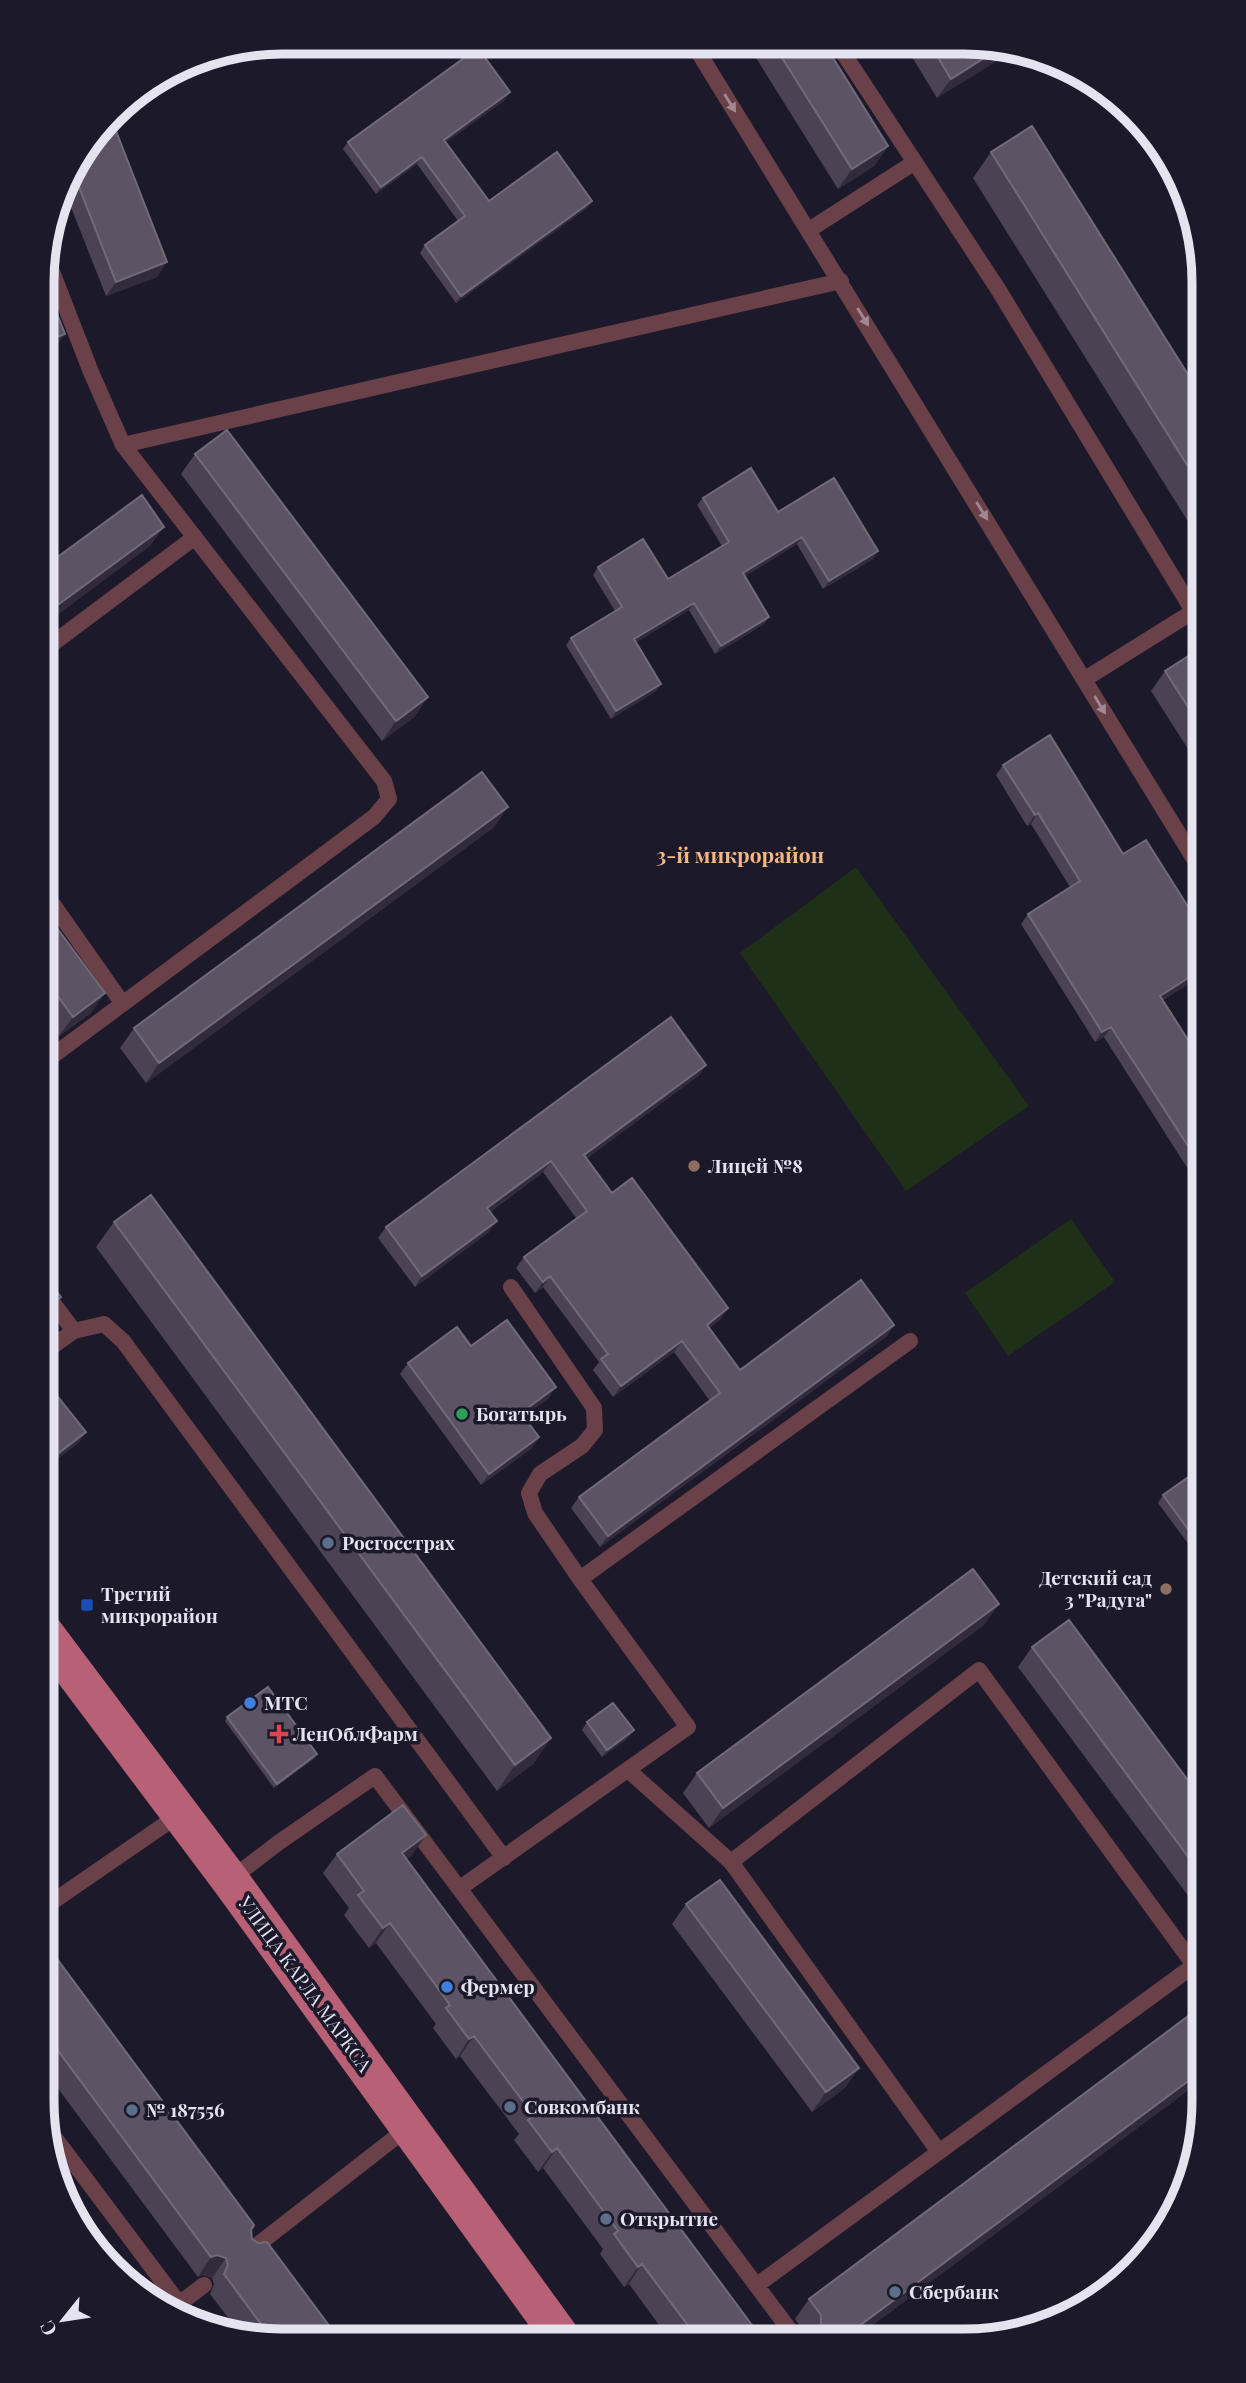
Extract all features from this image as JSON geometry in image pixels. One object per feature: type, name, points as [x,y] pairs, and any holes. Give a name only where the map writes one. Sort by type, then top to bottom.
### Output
[{"type":"main road","name":"УЛИЦА КАРЛА МАРКСА","points":[[54,1646],[230,1880],[555,2329]]},
{"type":"lane","points":[[700,54],[1192,855]]},
{"type":"lane","points":[[850,54],[915,162],[998,289],[1192,607]]},
{"type":"lane","points":[[809,230],[915,162]]},
{"type":"lane","points":[[54,278],[123,445],[384,781],[389,799],[374,817],[54,1055]]},
{"type":"lane","points":[[123,445],[841,281]]},
{"type":"lane","points":[[54,643],[195,537]]},
{"type":"lane","points":[[1085,679],[1192,612]]},
{"type":"lane","points":[[54,906],[123,1004]]},
{"type":"lane","points":[[460,1888],[688,1727],[535,1513],[528,1493],[540,1474],[582,1446],[595,1430],[594,1408],[511,1287]]},
{"type":"lane","points":[[54,1305],[74,1331]]},
{"type":"lane","points":[[54,1345],[74,1331],[104,1324],[123,1341],[503,1858]]},
{"type":"lane","points":[[580,1579],[910,1342]]},
{"type":"lane","points":[[731,1862],[979,1670],[1191,1951]]},
{"type":"lane","points":[[628,1770],[731,1862],[939,2152]]},
{"type":"lane","points":[[230,1880],[375,1776],[790,2329]]},
{"type":"lane","points":[[54,1901],[180,1814]]},
{"type":"lane","points":[[757,2285],[1191,1967]]},
{"type":"lane","points":[[247,2253],[410,2126]]},
{"type":"lane","points":[[59,2143],[180,2303]]},
{"type":"lane","points":[[180,2303],[204,2285]]},
{"type":"lane","points":[[174,2301],[180,2303]]},
{"type":"green space","points":[[856,867],[1029,1106],[906,1191],[740,953]]},
{"type":"green space","points":[[1071,1219],[1115,1282],[1008,1356],[965,1293]]},
{"type":"building","points":[[470,54],[482,54],[510,92],[444,140],[489,201],[557,152],[592,201],[461,296],[425,245],[465,216],[422,157],[381,187],[348,142]]},
{"type":"building","points":[[780,54],[831,54],[888,146],[852,169]]},
{"type":"building","points":[[936,54],[987,56],[951,79]]},
{"type":"building","points":[[1032,126],[1192,381],[1192,473],[991,152]]},
{"type":"building","points":[[115,128],[167,262],[116,282],[78,183],[93,155]]},
{"type":"building","points":[[54,306],[65,334],[54,338]]},
{"type":"building","points":[[227,430],[428,697],[396,721],[195,454]]},
{"type":"building","points":[[751,468],[778,512],[834,478],[878,551],[829,581],[802,537],[743,573],[769,617],[721,646],[694,603],[634,639],[661,684],[616,711],[571,638],[622,607],[598,567],[643,539],[668,579],[729,542],[703,498]]},
{"type":"building","points":[[142,495],[164,527],[54,608],[54,560]]},
{"type":"building","points":[[1192,654],[1192,713],[1165,671]]},
{"type":"building","points":[[1050,735],[1123,854],[1146,840],[1192,912],[1192,976],[1160,996],[1192,1046],[1192,1151],[1111,1027],[1102,1032],[1028,914],[1080,881],[1038,813],[1035,815],[1003,765]]},
{"type":"building","points":[[482,772],[508,807],[159,1063],[134,1028]]},
{"type":"building","points":[[54,924],[105,993],[73,1017],[54,991]]},
{"type":"building","points":[[671,1017],[706,1065],[584,1155],[612,1193],[632,1178],[728,1308],[707,1325],[740,1370],[861,1280],[894,1325],[608,1536],[579,1497],[720,1393],[682,1341],[621,1386],[601,1359],[608,1354],[550,1276],[543,1282],[524,1257],[587,1211],[551,1161],[487,1208],[497,1221],[422,1276],[386,1227]]},
{"type":"building","points":[[151,1195],[551,1738],[515,1765],[114,1222]]},
{"type":"building","points":[[54,1288],[61,1297],[54,1302]]},
{"type":"building","points":[[507,1320],[556,1387],[521,1413],[539,1437],[489,1474],[408,1363],[457,1327],[471,1346]]},
{"type":"building","points":[[54,1392],[86,1432],[54,1457]]},
{"type":"building","points":[[1191,1475],[1191,1534],[1163,1495]]},
{"type":"building","points":[[973,1569],[999,1604],[723,1808],[697,1773]]},
{"type":"building","points":[[1069,1620],[1191,1785],[1191,1861],[1032,1647]]},
{"type":"building","points":[[268,1687],[317,1754],[277,1784],[227,1717]]},
{"type":"building","points":[[613,1703],[634,1730],[607,1750],[587,1722]]},
{"type":"building","points":[[403,1805],[426,1835],[402,1853],[755,2329],[691,2329],[642,2264],[638,2267],[614,2234],[618,2231],[557,2148],[552,2152],[528,2120],[534,2116],[474,2036],[469,2039],[446,2008],[450,2005],[390,1923],[383,1928],[358,1895],[364,1891],[337,1854]]},
{"type":"building","points":[[720,1880],[859,2068],[826,2092],[686,1904]]},
{"type":"building","points":[[54,1955],[254,2225],[251,2230],[252,2239],[258,2243],[267,2242],[332,2329],[264,2328],[224,2274],[228,2265],[226,2258],[217,2255],[211,2257],[54,2045]]},
{"type":"building","points":[[1191,2014],[1191,2079],[855,2329],[817,2329],[821,2326],[821,2315],[809,2299]]},
{"type":"place","name":"Лицей №8","points":[[694,1166]]},
{"type":"place","name":"Богатырь","points":[[462,1414]]},
{"type":"place","name":"Росгосстрах","points":[[328,1543]]},
{"type":"place","name":"Детский сад 3 \"Радуга\"","points":[[1166,1589]]},
{"type":"place","name":"Третий микрорайон","points":[[87,1605]]},
{"type":"place","name":"МТС","points":[[250,1703]]},
{"type":"place","name":"ЛенОблФарм","points":[[279,1734]]},
{"type":"place","name":"Фермер","points":[[447,1987]]},
{"type":"place","name":"Совкомбанк","points":[[510,2107]]},
{"type":"place","name":"№ 187556","points":[[132,2110]]},
{"type":"place","name":"Открытие","points":[[606,2219]]},
{"type":"place","name":"Сбербанк","points":[[895,2292]]},
{"type":"district","name":"3-й микрорайон","points":[[740,856]]}]
